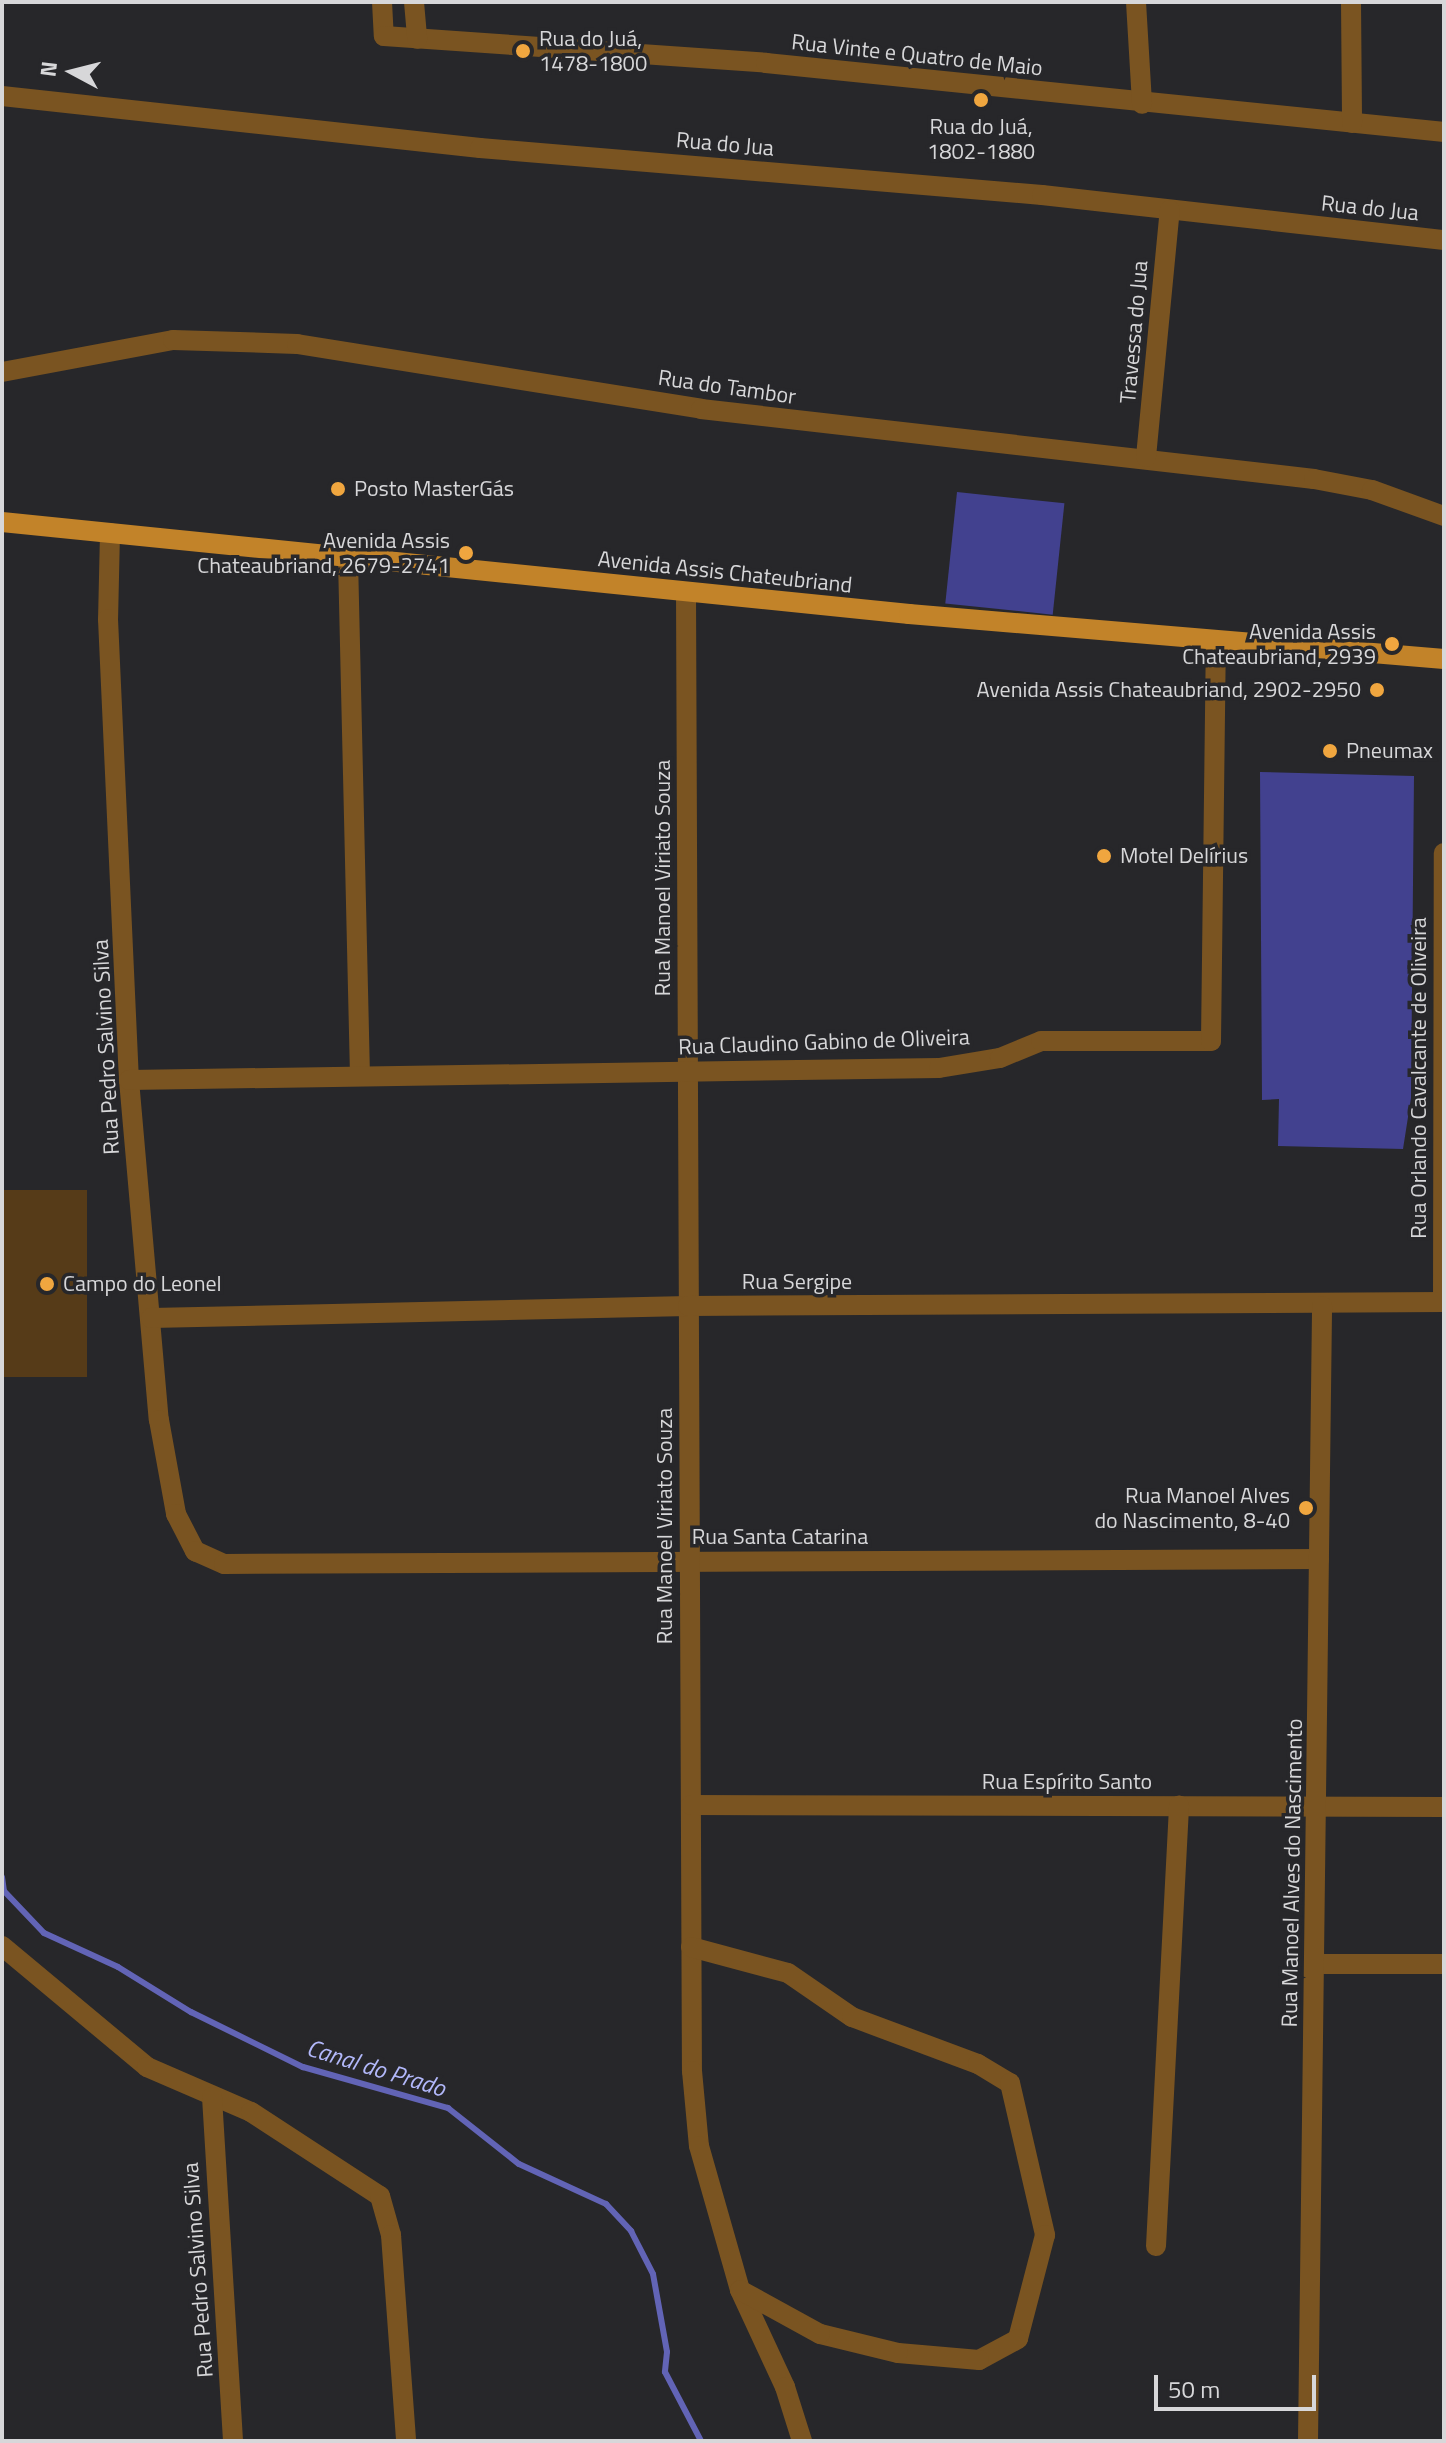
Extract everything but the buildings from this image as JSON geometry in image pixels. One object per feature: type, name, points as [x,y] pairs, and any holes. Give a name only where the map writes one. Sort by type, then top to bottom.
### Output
[{"type":"main road","name":"Avenida Assis Chateubriand","points":[[2,522],[686,592],[1444,659]]},
{"type":"street","name":"Rua Vinte e Quatro de Maio","points":[[382,2],[384,36],[766,63],[1142,104],[1444,132]]},
{"type":"street","points":[[414,2],[417,39]]},
{"type":"street","points":[[1136,2],[1142,104]]},
{"type":"street","points":[[1351,2],[1352,123]]},
{"type":"street","name":"Rua do Jua","points":[[2,96],[480,148],[1170,210],[1444,240]]},
{"type":"street","name":"Travessa do Jua","points":[[1146,457],[1170,210]]},
{"type":"street","name":"Rua do Tambor","points":[[2,372],[173,340],[297,344],[701,409],[1146,457],[1372,490],[1444,516]]},
{"type":"street","name":"Rua Pedro Salvino Silva","points":[[110,533],[108,619],[129,1080],[159,1420],[176,1514],[195,1551]]},
{"type":"street","points":[[348,559],[360,1074]]},
{"type":"street","name":"Rua Manoel Viriato Souza","points":[[686,592],[692,2071],[699,2146],[740,2290],[785,2387],[802,2441]]},
{"type":"street","name":"Rua Claudino Gabino de Oliveira","points":[[129,1080],[360,1074],[939,1068],[1000,1058],[1041,1041],[1211,1041],[1216,641]]},
{"type":"street","name":"Rua Orlando Cavalcante de Oliveira","points":[[1443,1302],[1444,853]]},
{"type":"street","name":"Rua Sergipe","points":[[151,1318],[688,1306],[1322,1306],[1443,1302]]},
{"type":"street","name":"Rua Manoel Alves do Nascimento","points":[[1308,2441],[1322,1306]]},
{"type":"street","name":"Rua Santa Catarina","points":[[195,1551],[224,1564],[1319,1559]]},
{"type":"street","name":"Rua Espírito Santo","points":[[691,1805],[1444,1807]]},
{"type":"street","points":[[1156,2246],[1179,1806]]},
{"type":"street","points":[[2,1946],[126,2052],[212,2097],[251,2112],[380,2196],[391,2235],[406,2441]]},
{"type":"street","points":[[691,1947],[788,1973],[852,2017],[978,2064],[1010,2083],[1045,2235],[1018,2339],[979,2360],[898,2353],[820,2334],[740,2290]]},
{"type":"street","points":[[1314,1964],[1444,1964]]},
{"type":"street","name":"Rua Pedro Salvino Silva","points":[[212,2097],[233,2441]]},
{"type":"shaded area","name":"Campo do Leonel","points":[[2,1190],[87,1190],[87,1377],[2,1377]]},
{"type":"waterway","name":"Canal do Prado","points":[[2,1877],[4,1891],[44,1933],[118,1967],[191,2012],[303,2067],[448,2108],[519,2164],[606,2204],[631,2231],[653,2274],[667,2352],[665,2372],[701,2441]]},
{"type":"place","name":"Rua do Juá, 1478-1800","points":[[523,51]]},
{"type":"place","name":"Rua do Juá, 1802-1880","points":[[981,100]]},
{"type":"place","name":"Posto MasterGás","points":[[338,489]]},
{"type":"place","name":"Avenida Assis Chateaubriand, 2679-2741","points":[[466,553]]},
{"type":"place","name":"Avenida Assis Chateaubriand, 2939","points":[[1392,644]]},
{"type":"place","name":"Avenida Assis Chateaubriand, 2902-2950","points":[[1377,690]]},
{"type":"place","name":"Pneumax","points":[[1330,751]]},
{"type":"place","name":"Motel Delírius","points":[[1104,856]]},
{"type":"place","name":"Campo do Leonel","points":[[47,1284]]},
{"type":"place","name":"Rua Manoel Alves do Nascimento, 8-40","points":[[1306,1508]]}]
